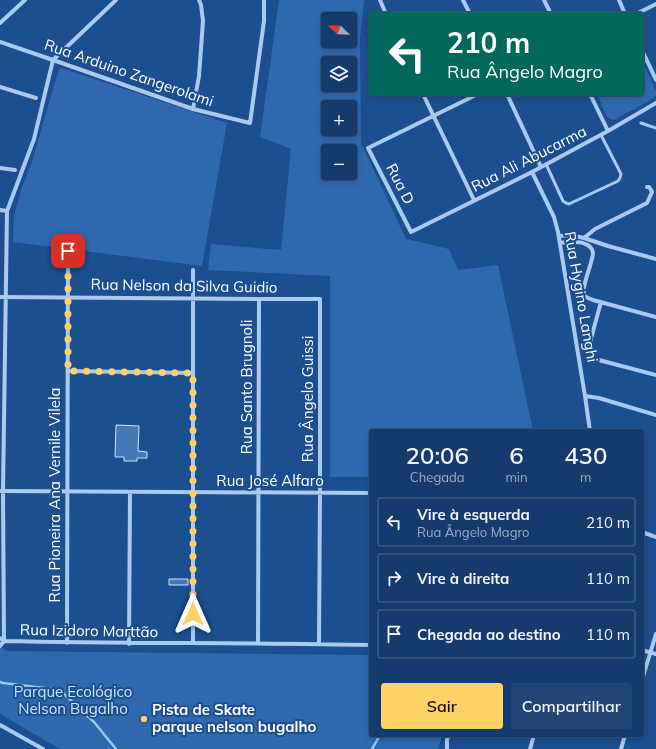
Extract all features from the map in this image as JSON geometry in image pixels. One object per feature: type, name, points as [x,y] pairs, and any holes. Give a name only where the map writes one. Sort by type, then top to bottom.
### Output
[{"type":"street","points":[[0,23],[25,0]]},
{"type":"street","points":[[0,646],[4,642],[2,491],[7,211],[34,139],[53,60],[116,0]]},
{"type":"street","points":[[193,109],[199,76],[201,52],[203,20],[200,0]]},
{"type":"street","name":"Rua Arduino Zangerolami","points":[[0,42],[193,109],[250,123],[264,21],[264,0]]},
{"type":"street","points":[[380,0],[385,12]]},
{"type":"street","points":[[463,0],[469,12]]},
{"type":"street","points":[[544,0],[550,12]]},
{"type":"street","points":[[619,0],[624,12]]},
{"type":"street","points":[[640,12],[656,4]]},
{"type":"street","points":[[644,54],[656,80]]},
{"type":"street","points":[[0,87],[36,98]]},
{"type":"street","points":[[424,96],[474,200]]},
{"type":"street","points":[[433,116],[474,96]]},
{"type":"street","points":[[508,96],[541,167]]},
{"type":"street","points":[[591,96],[608,131]]},
{"type":"street","name":"Rua Ali Abucarma","points":[[411,232],[532,172],[601,135],[656,103]]},
{"type":"street","name":"Rua D","points":[[411,232],[368,148],[433,116]]},
{"type":"street","points":[[0,168],[15,170]]},
{"type":"street","name":"Rua Hygino Langhi","points":[[532,172],[554,217],[559,236],[590,429]]},
{"type":"street","points":[[560,243],[584,240],[595,230],[647,203],[652,192],[647,187]]},
{"type":"street","points":[[0,210],[7,211]]},
{"type":"street","points":[[559,236],[570,235],[656,259]]},
{"type":"street","points":[[584,240],[589,245],[593,253],[583,287],[583,293],[586,297],[656,317]]},
{"type":"street","name":"Rua Pioneira Ana Vernile Vilela","points":[[67,643],[68,251]]},
{"type":"street","points":[[193,270],[193,643]]},
{"type":"street","name":"Rua Nelson da Silva Guidio","points":[[0,296],[259,300],[320,299]]},
{"type":"street","name":"Rua Ângelo Guissi","points":[[319,644],[320,299]]},
{"type":"street","name":"Rua Santo Brugnoli","points":[[258,643],[259,300]]},
{"type":"street","points":[[601,302],[589,346],[590,356],[595,359],[656,375]]},
{"type":"street","points":[[68,371],[193,373]]},
{"type":"street","points":[[585,396],[599,398],[656,415]]},
{"type":"street","name":"Rua José Alfaro","points":[[2,491],[369,493]]},
{"type":"street","points":[[129,644],[130,492]]},
{"type":"street","points":[[644,533],[656,537]]},
{"type":"street","points":[[644,673],[656,634]]},
{"type":"street","name":"Rua Izidoro Marttão","points":[[0,638],[4,642],[369,645]]},
{"type":"street","points":[[644,651],[656,654]]},
{"type":"street","points":[[0,725],[43,749]]},
{"type":"street","points":[[447,749],[448,737]]},
{"type":"street","points":[[530,749],[533,737]]},
{"type":"street","points":[[621,749],[624,737]]},
{"type":"lane","points":[[641,123],[656,128]]},
{"type":"lane","points":[[546,164],[563,201],[569,204],[618,181],[621,174],[601,135]]},
{"type":"green space","points":[[279,0],[364,0],[360,39],[361,143],[406,239],[449,249],[458,270],[498,265],[533,429],[369,429],[369,477],[330,477],[330,276],[208,270],[211,244],[281,250],[291,149],[260,137]]},
{"type":"green space","points":[[644,65],[656,91],[654,98],[614,120],[607,117],[598,96],[644,96]]},
{"type":"green space","points":[[61,68],[227,123],[202,266],[13,242],[14,216],[22,187],[32,162],[58,72]]},
{"type":"green space","name":"Parque Ecológico Nelson Bugalho","points":[[0,646],[6,651],[369,655],[369,737],[441,737],[438,749],[60,749],[0,714]]},
{"type":"building","points":[[116,425],[139,426],[138,451],[147,452],[147,458],[137,458],[137,461],[124,461],[124,457],[115,457]]},
{"type":"building","points":[[169,579],[188,579],[188,585],[169,585]]},
{"type":"waterway","points":[[0,682],[53,689],[62,692],[94,722],[116,749]]},
{"type":"waterway","points":[[372,749],[379,737]]},
{"type":"place","name":"Pista de Skate parque nelson bugalho","points":[[144,719]]},
{"type":"route","points":[[68,251],[68,371],[193,373],[193,614]]}]
